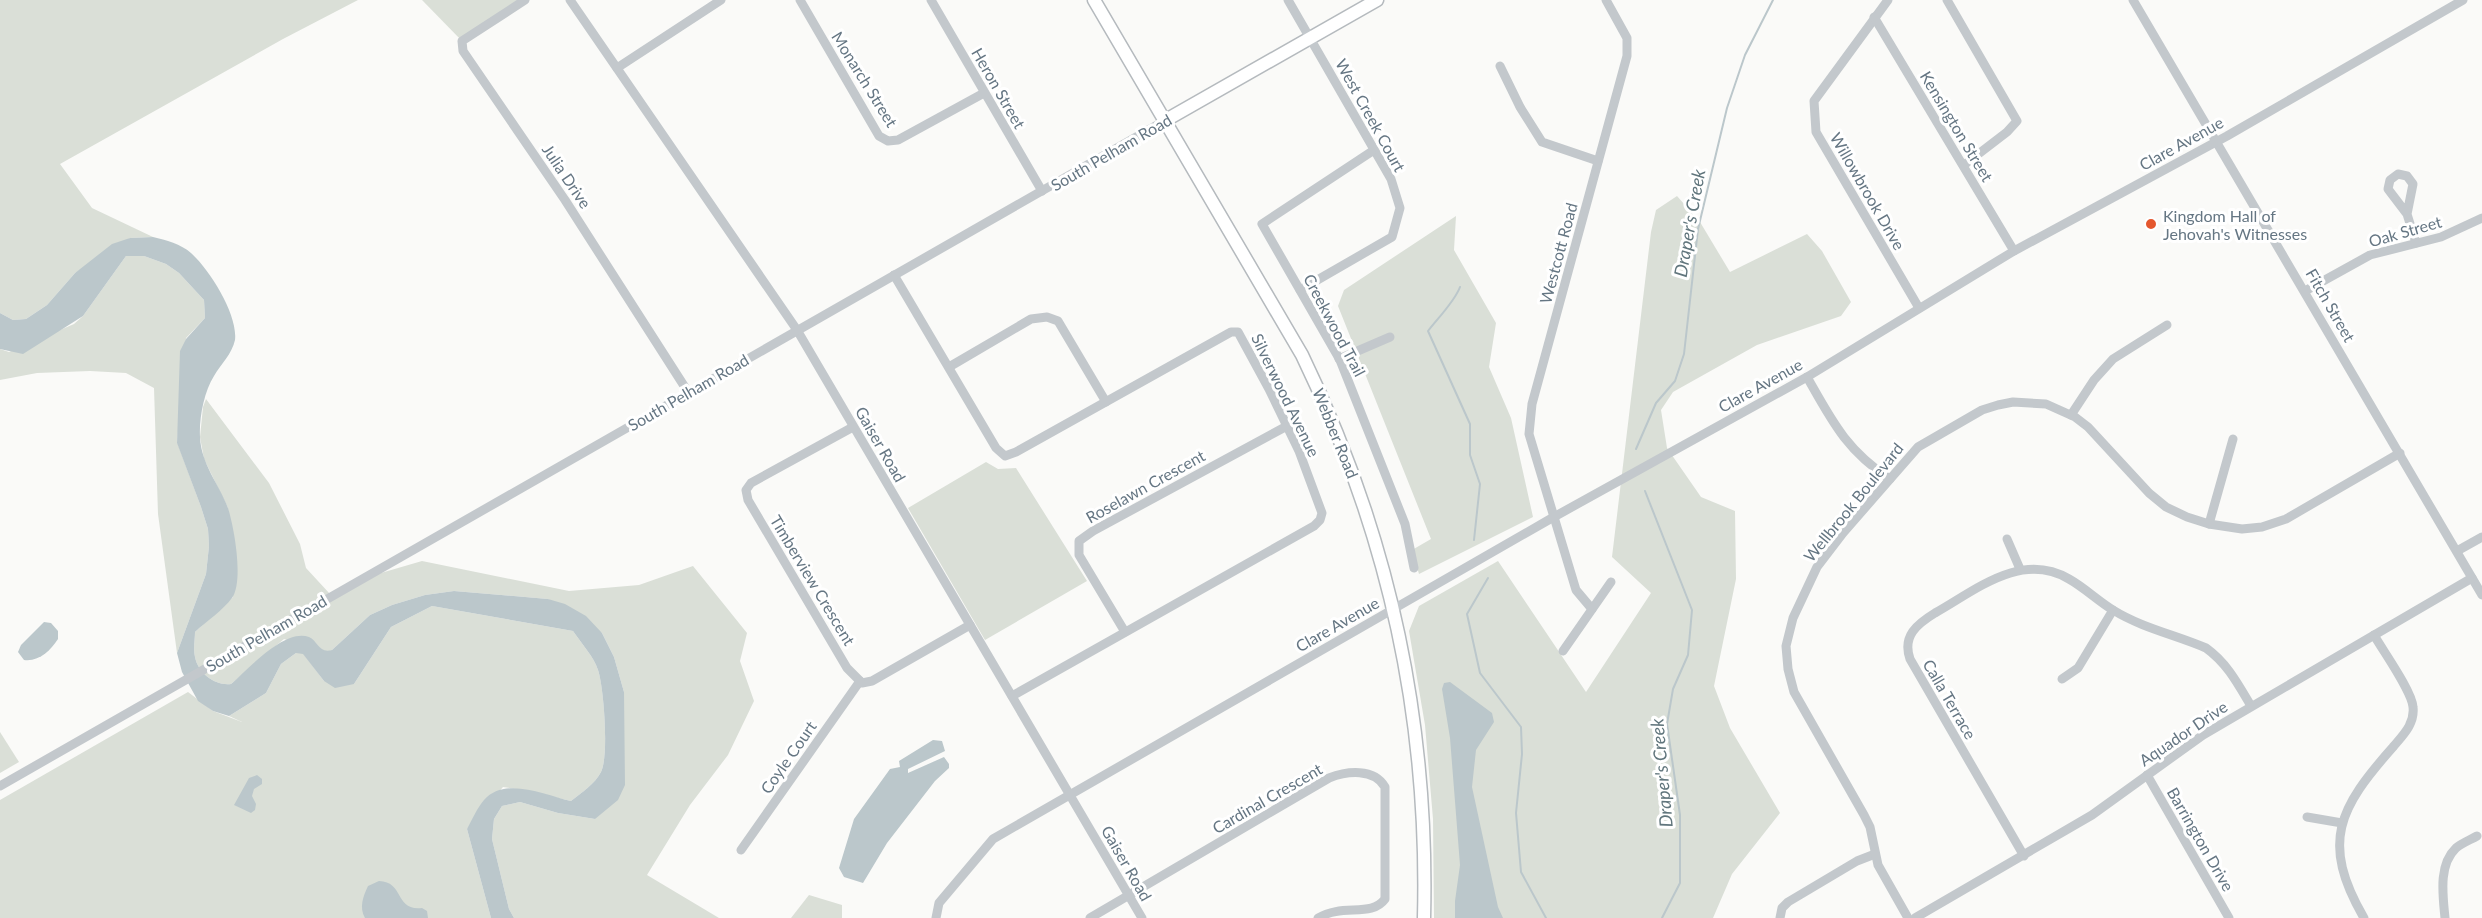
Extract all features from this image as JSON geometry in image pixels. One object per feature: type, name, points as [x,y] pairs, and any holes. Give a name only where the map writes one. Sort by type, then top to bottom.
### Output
[{"type":"main road","name":"Webber Road","points":[[1094,0],[1292,336],[1325,402],[1362,498],[1394,609],[1419,748],[1425,840],[1424,918]]},
{"type":"main road","name":"South Pelham Road","points":[[1166,120],[1377,0]]},
{"type":"street","name":"Julia Drive","points":[[525,0],[462,41],[463,51],[565,200],[688,392]]},
{"type":"street","name":"Gaiser Road","points":[[570,0],[796,330],[1142,918]]},
{"type":"street","points":[[617,68],[721,0]]},
{"type":"street","name":"Monarch Street","points":[[800,0],[879,136],[888,141],[898,140],[984,93]]},
{"type":"street","name":"West Creek Court","points":[[1288,0],[1391,179],[1400,208],[1392,237],[1300,290]]},
{"type":"street","name":"Westcott Road","points":[[1592,609],[1575,590],[1529,434],[1532,404],[1627,56],[1627,38],[1606,0]]},
{"type":"street","name":"Willowbrook Drive","points":[[1888,0],[1814,101],[1814,124],[1816,132],[1919,308]]},
{"type":"street","points":[[1947,0],[2017,121],[2007,132],[1964,165]]},
{"type":"street","name":"Fitch Street","points":[[2133,0],[2482,595]]},
{"type":"street","name":"Clare Avenue","points":[[936,918],[939,903],[993,839],[1552,518],[1807,376],[2014,251],[2216,141],[2463,0]]},
{"type":"street","name":"Heron Street","points":[[933,1],[1042,191]]},
{"type":"street","name":"Kensington Street","points":[[1874,17],[2014,251]]},
{"type":"street","points":[[1500,66],[1520,107],[1542,142],[1598,161]]},
{"type":"street","name":"South Pelham Road","points":[[0,786],[1166,120]]},
{"type":"street","name":"Creekwood Trail","points":[[1371,152],[1262,224],[1339,359],[1405,524],[1414,568]]},
{"type":"street","points":[[2407,214],[2416,243]]},
{"type":"street","name":"Oak Street","points":[[2305,291],[2370,255],[2450,233],[2482,218]]},
{"type":"street","name":"Silverwood Avenue","points":[[894,275],[996,448],[1005,456],[1236,331],[1247,347],[1287,426],[1322,513],[1320,520],[1314,526],[1012,696]]},
{"type":"street","points":[[949,367],[1031,319],[1047,317],[1058,321],[1106,402]]},
{"type":"street","points":[[2071,415],[2094,380],[2114,359],[2167,325]]},
{"type":"street","points":[[1339,359],[1390,337]]},
{"type":"street","points":[[1807,376],[1832,421],[1848,444],[1867,464],[1890,479]]},
{"type":"street","name":"Wellbrook Boulevard","points":[[1908,918],[1884,876],[1875,854],[1870,827],[1864,815],[1794,692],[1788,669],[1786,646],[1793,618],[1815,570],[1843,533],[1918,447],[1990,407],[2013,402],[2046,404],[2071,415],[2088,426],[2159,501],[2176,512],[2209,524],[2242,529],[2272,525],[2298,513],[2400,453]]},
{"type":"street","name":"Roselawn Crescent","points":[[1125,632],[1079,555],[1079,542],[1093,531],[1287,426]]},
{"type":"street","name":"Timberview Crescent","points":[[853,427],[751,483],[746,490],[748,500],[847,668],[860,681]]},
{"type":"street","points":[[2209,524],[2233,439]]},
{"type":"street","points":[[2457,551],[2482,537]]},
{"type":"street","points":[[2007,539],[2020,569]]},
{"type":"street","name":"Calla Terrace","points":[[2024,856],[1915,669],[1907,650],[1908,638],[1920,623],[2001,576],[2020,569],[2040,569],[2058,574],[2076,583],[2113,610],[2139,623],[2206,648],[2216,655],[2229,670],[2251,706]]},
{"type":"street","name":"Aquador Drive","points":[[1915,918],[2092,815],[2189,744],[2251,706],[2472,578]]},
{"type":"street","points":[[1563,651],[1611,582]]},
{"type":"street","points":[[2062,679],[2078,668],[2113,610]]},
{"type":"street","points":[[860,681],[872,681],[970,625]]},
{"type":"street","points":[[2364,918],[2345,883],[2341,867],[2339,850],[2342,823],[2358,789],[2406,732],[2413,716],[2409,694],[2373,635]]},
{"type":"street","name":"Coyle Court","points":[[741,850],[860,681]]},
{"type":"street","name":"Cardinal Crescent","points":[[1129,896],[1329,778],[1348,772],[1373,776],[1381,780],[1385,787],[1385,899],[1374,912],[1334,911],[1318,918]]},
{"type":"street","name":"Barrington Drive","points":[[2146,775],[2229,918]]},
{"type":"street","points":[[2307,817],[2342,823]]},
{"type":"street","points":[[2445,918],[2444,875],[2451,854],[2457,847],[2477,836]]},
{"type":"street","points":[[1780,918],[1782,908],[1788,902],[1857,861],[1875,854]]},
{"type":"street","points":[[1090,918],[1129,896]]},
{"type":"shaded area","points":[[0,0],[358,0],[283,39],[60,164],[92,208],[153,237],[130,238],[75,273],[47,305],[26,319],[13,320],[0,313]]},
{"type":"shaded area","points":[[422,0],[525,0],[462,41]]},
{"type":"shaded area","points":[[1677,196],[1700,222],[1730,272],[1807,234],[1822,251],[1851,302],[1841,316],[1757,345],[1673,392],[1661,410],[1667,448],[1701,497],[1735,511],[1736,579],[1714,686],[1730,728],[1780,813],[1732,874],[1713,918],[1434,918],[1433,819],[1425,725],[1409,631],[1419,606],[1498,561],[1586,692],[1651,593],[1612,557],[1651,232],[1656,210]]},
{"type":"shaded area","points":[[1456,216],[1454,250],[1496,323],[1489,367],[1511,418],[1533,517],[1419,574],[1412,550],[1431,539],[1338,306],[1344,290]]},
{"type":"shaded area","points":[[153,237],[183,247],[206,270],[227,306],[235,330],[235,340],[231,350],[207,390],[200,422],[201,447],[228,508],[238,567],[236,590],[232,598],[195,632],[195,657],[203,673],[213,681],[231,684],[267,652],[289,638],[309,637],[321,649],[332,650],[370,615],[392,605],[425,595],[454,591],[548,599],[565,604],[586,616],[602,633],[614,657],[624,692],[625,785],[618,800],[595,819],[558,813],[520,802],[502,806],[494,819],[492,839],[509,909],[514,918],[491,918],[467,829],[481,803],[493,793],[503,789],[526,789],[571,801],[595,780],[603,764],[605,722],[600,679],[594,660],[573,631],[432,606],[391,627],[354,684],[335,688],[324,681],[303,654],[296,653],[281,664],[266,693],[229,716],[213,711],[198,701],[182,672],[177,653],[206,574],[208,529],[177,443],[180,351],[186,339],[205,318],[204,300],[179,273],[166,264],[144,256],[126,256],[83,316],[23,354],[0,349],[0,313],[13,320],[26,319],[47,305],[75,273],[112,244],[130,238]]},
{"type":"shaded area","points":[[126,256],[144,256],[166,264],[179,273],[204,300],[205,318],[186,338],[177,442],[208,529],[209,546],[206,574],[177,653],[158,514],[154,388],[126,373],[90,371],[37,373],[0,380],[0,349],[9,352],[74,324],[83,316]]},
{"type":"shaded area","points":[[206,399],[269,483],[300,544],[306,568],[330,594],[357,580],[422,561],[569,591],[639,585],[693,566],[747,633],[740,661],[754,701],[728,755],[690,805],[647,875],[719,918],[514,918],[509,909],[492,839],[494,819],[502,806],[520,802],[558,813],[595,819],[624,692],[614,657],[602,633],[548,599],[454,591],[425,595],[392,605],[370,615],[327,652],[284,639],[231,684],[213,681],[203,673],[195,657],[195,632],[233,597],[228,508],[204,459],[200,437]]},
{"type":"shaded area","points":[[986,462],[998,469],[1016,468],[1087,581],[985,640],[908,508]]},
{"type":"shaded area","points":[[432,606],[573,631],[594,660],[600,679],[604,706],[605,752],[601,772],[588,788],[571,801],[503,787],[467,829],[491,918],[0,918],[0,800],[188,692],[213,711],[242,722],[229,716],[266,693],[281,664],[296,653],[303,653],[324,681],[354,684],[391,627]]},
{"type":"shaded area","points":[[44,622],[51,623],[58,631],[58,639],[44,654],[35,659],[24,660],[18,652],[21,645]]},
{"type":"shaded area","points":[[1450,682],[1492,713],[1494,722],[1476,750],[1472,787],[1498,907],[1503,918],[1455,918],[1460,865],[1450,738],[1442,689],[1444,683]]},
{"type":"shaded area","points":[[0,732],[19,762],[0,773]]},
{"type":"shaded area","points":[[933,740],[942,741],[945,751],[908,769],[908,773],[944,757],[949,768],[935,781],[887,843],[863,883],[844,877],[839,868],[854,819],[890,769],[900,767],[899,761]]},
{"type":"shaded area","points":[[257,775],[262,779],[262,784],[254,789],[252,796],[256,804],[255,810],[251,813],[234,805],[249,778]]},
{"type":"shaded area","points":[[379,881],[393,886],[407,905],[427,911],[428,918],[365,918],[362,902],[368,886]]},
{"type":"shaded area","points":[[809,895],[842,905],[842,918],[791,918]]},
{"type":"waterway","name":"Draper's Creek","points":[[1636,449],[1656,403],[1675,381],[1684,354],[1698,229],[1727,108],[1745,55],[1773,0]]},
{"type":"waterway","name":"Draper's Creek","points":[[1460,287],[1450,304],[1428,331],[1470,424],[1470,455],[1480,484],[1474,540]]},
{"type":"waterway","name":"Draper's Creek","points":[[1645,491],[1692,610],[1688,655],[1673,689],[1667,724],[1680,815],[1680,883],[1662,918]]},
{"type":"waterway","name":"Draper's Creek","points":[[1488,578],[1467,614],[1480,673],[1521,727],[1522,754],[1516,813],[1521,872],[1546,918]]},
{"type":"place","name":"Kingdom Hall of Jehovah's Witnesses","points":[[2151,224]]}]
